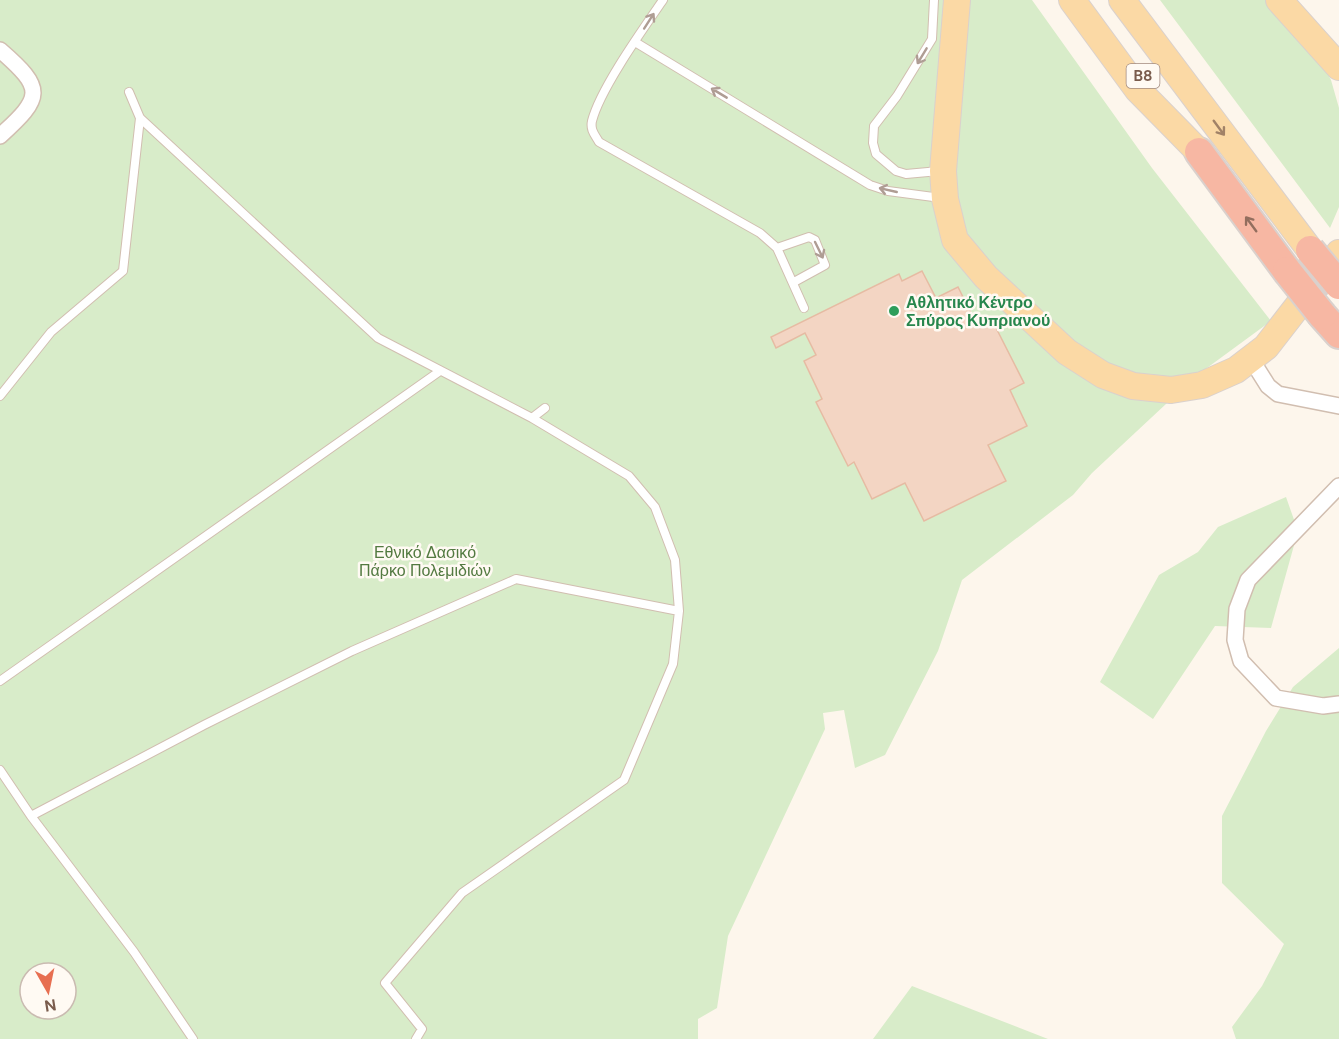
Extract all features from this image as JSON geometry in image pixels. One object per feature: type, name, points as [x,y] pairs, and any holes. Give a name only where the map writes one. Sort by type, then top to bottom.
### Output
[{"type":"highway","name":"B8","points":[[1199,152],[1330,325]]},
{"type":"highway","name":"B8","points":[[1310,250],[1339,285]]},
{"type":"main road","points":[[957,0],[943,171],[945,199],[955,240],[986,277],[1067,352],[1102,375],[1133,386],[1172,390],[1202,385],[1236,370],[1266,347],[1339,253]]},
{"type":"main road","points":[[1072,0],[1138,90],[1199,152]]},
{"type":"main road","name":"B8","points":[[1087,0],[1199,152]]},
{"type":"main road","name":"B8","points":[[1122,0],[1310,250]]},
{"type":"main road","points":[[1129,0],[1192,92]]},
{"type":"main road","points":[[1279,0],[1339,67]]},
{"type":"street","points":[[0,50],[27,74],[32,87],[32,102],[0,136]]},
{"type":"street","points":[[1251,360],[1268,386],[1278,394],[1339,406]]},
{"type":"street","points":[[1339,486],[1248,580],[1237,609],[1235,640],[1241,661],[1276,698],[1323,706],[1339,704]]},
{"type":"lane","points":[[663,0],[603,96],[592,122],[593,133],[600,142],[760,233],[777,248],[804,308]]},
{"type":"lane","points":[[934,0],[932,39],[897,96],[874,126],[873,143],[876,154],[896,171],[906,174],[943,171]]},
{"type":"lane","points":[[635,42],[870,185],[888,191],[945,199]]},
{"type":"lane","points":[[129,92],[140,118],[378,338],[532,418],[629,476],[655,507],[675,560],[679,611],[673,664],[624,780],[462,892],[385,983],[422,1029],[416,1039]]},
{"type":"lane","points":[[0,396],[51,332],[123,271],[140,118]]},
{"type":"lane","points":[[777,248],[809,237],[815,240],[825,265],[794,282]]},
{"type":"lane","points":[[0,681],[440,371]]},
{"type":"lane","points":[[532,418],[545,408]]},
{"type":"lane","points":[[31,816],[204,725],[352,651],[516,579],[679,611]]},
{"type":"lane","points":[[0,770],[31,816],[134,952],[192,1039]]},
{"type":"green space","name":"Εθνικό Δασικό Πάρκο Πολεμιδιών","points":[[0,0],[1032,0],[1152,168],[1271,321],[1196,376],[1092,473],[1073,495],[962,580],[938,651],[885,755],[855,768],[844,710],[823,713],[825,729],[728,936],[717,1008],[698,1019],[698,1039],[0,1039]]},
{"type":"green space","points":[[1160,0],[1272,0],[1317,53],[1331,80],[1339,108],[1339,207],[1330,228]]},
{"type":"green space","points":[[1286,497],[1298,531],[1271,628],[1215,626],[1153,719],[1100,682],[1159,575],[1198,552],[1218,527]]},
{"type":"green space","points":[[1339,648],[1339,1039],[1236,1039],[1232,1027],[1262,986],[1284,944],[1222,883],[1222,816],[1266,731],[1293,687]]},
{"type":"green space","points":[[912,986],[1048,1039],[873,1039]]},
{"type":"building","points":[[922,271],[936,298],[958,287],[977,325],[991,318],[1024,383],[1010,390],[1027,426],[988,445],[1006,481],[924,521],[905,483],[872,499],[854,462],[848,466],[816,402],[822,399],[804,361],[816,355],[805,333],[776,348],[771,337],[899,274],[902,281]]},
{"type":"place","name":"Αθλητικό Κέντρο Σπύρος Κυπριανού","points":[[894,311]]}]
